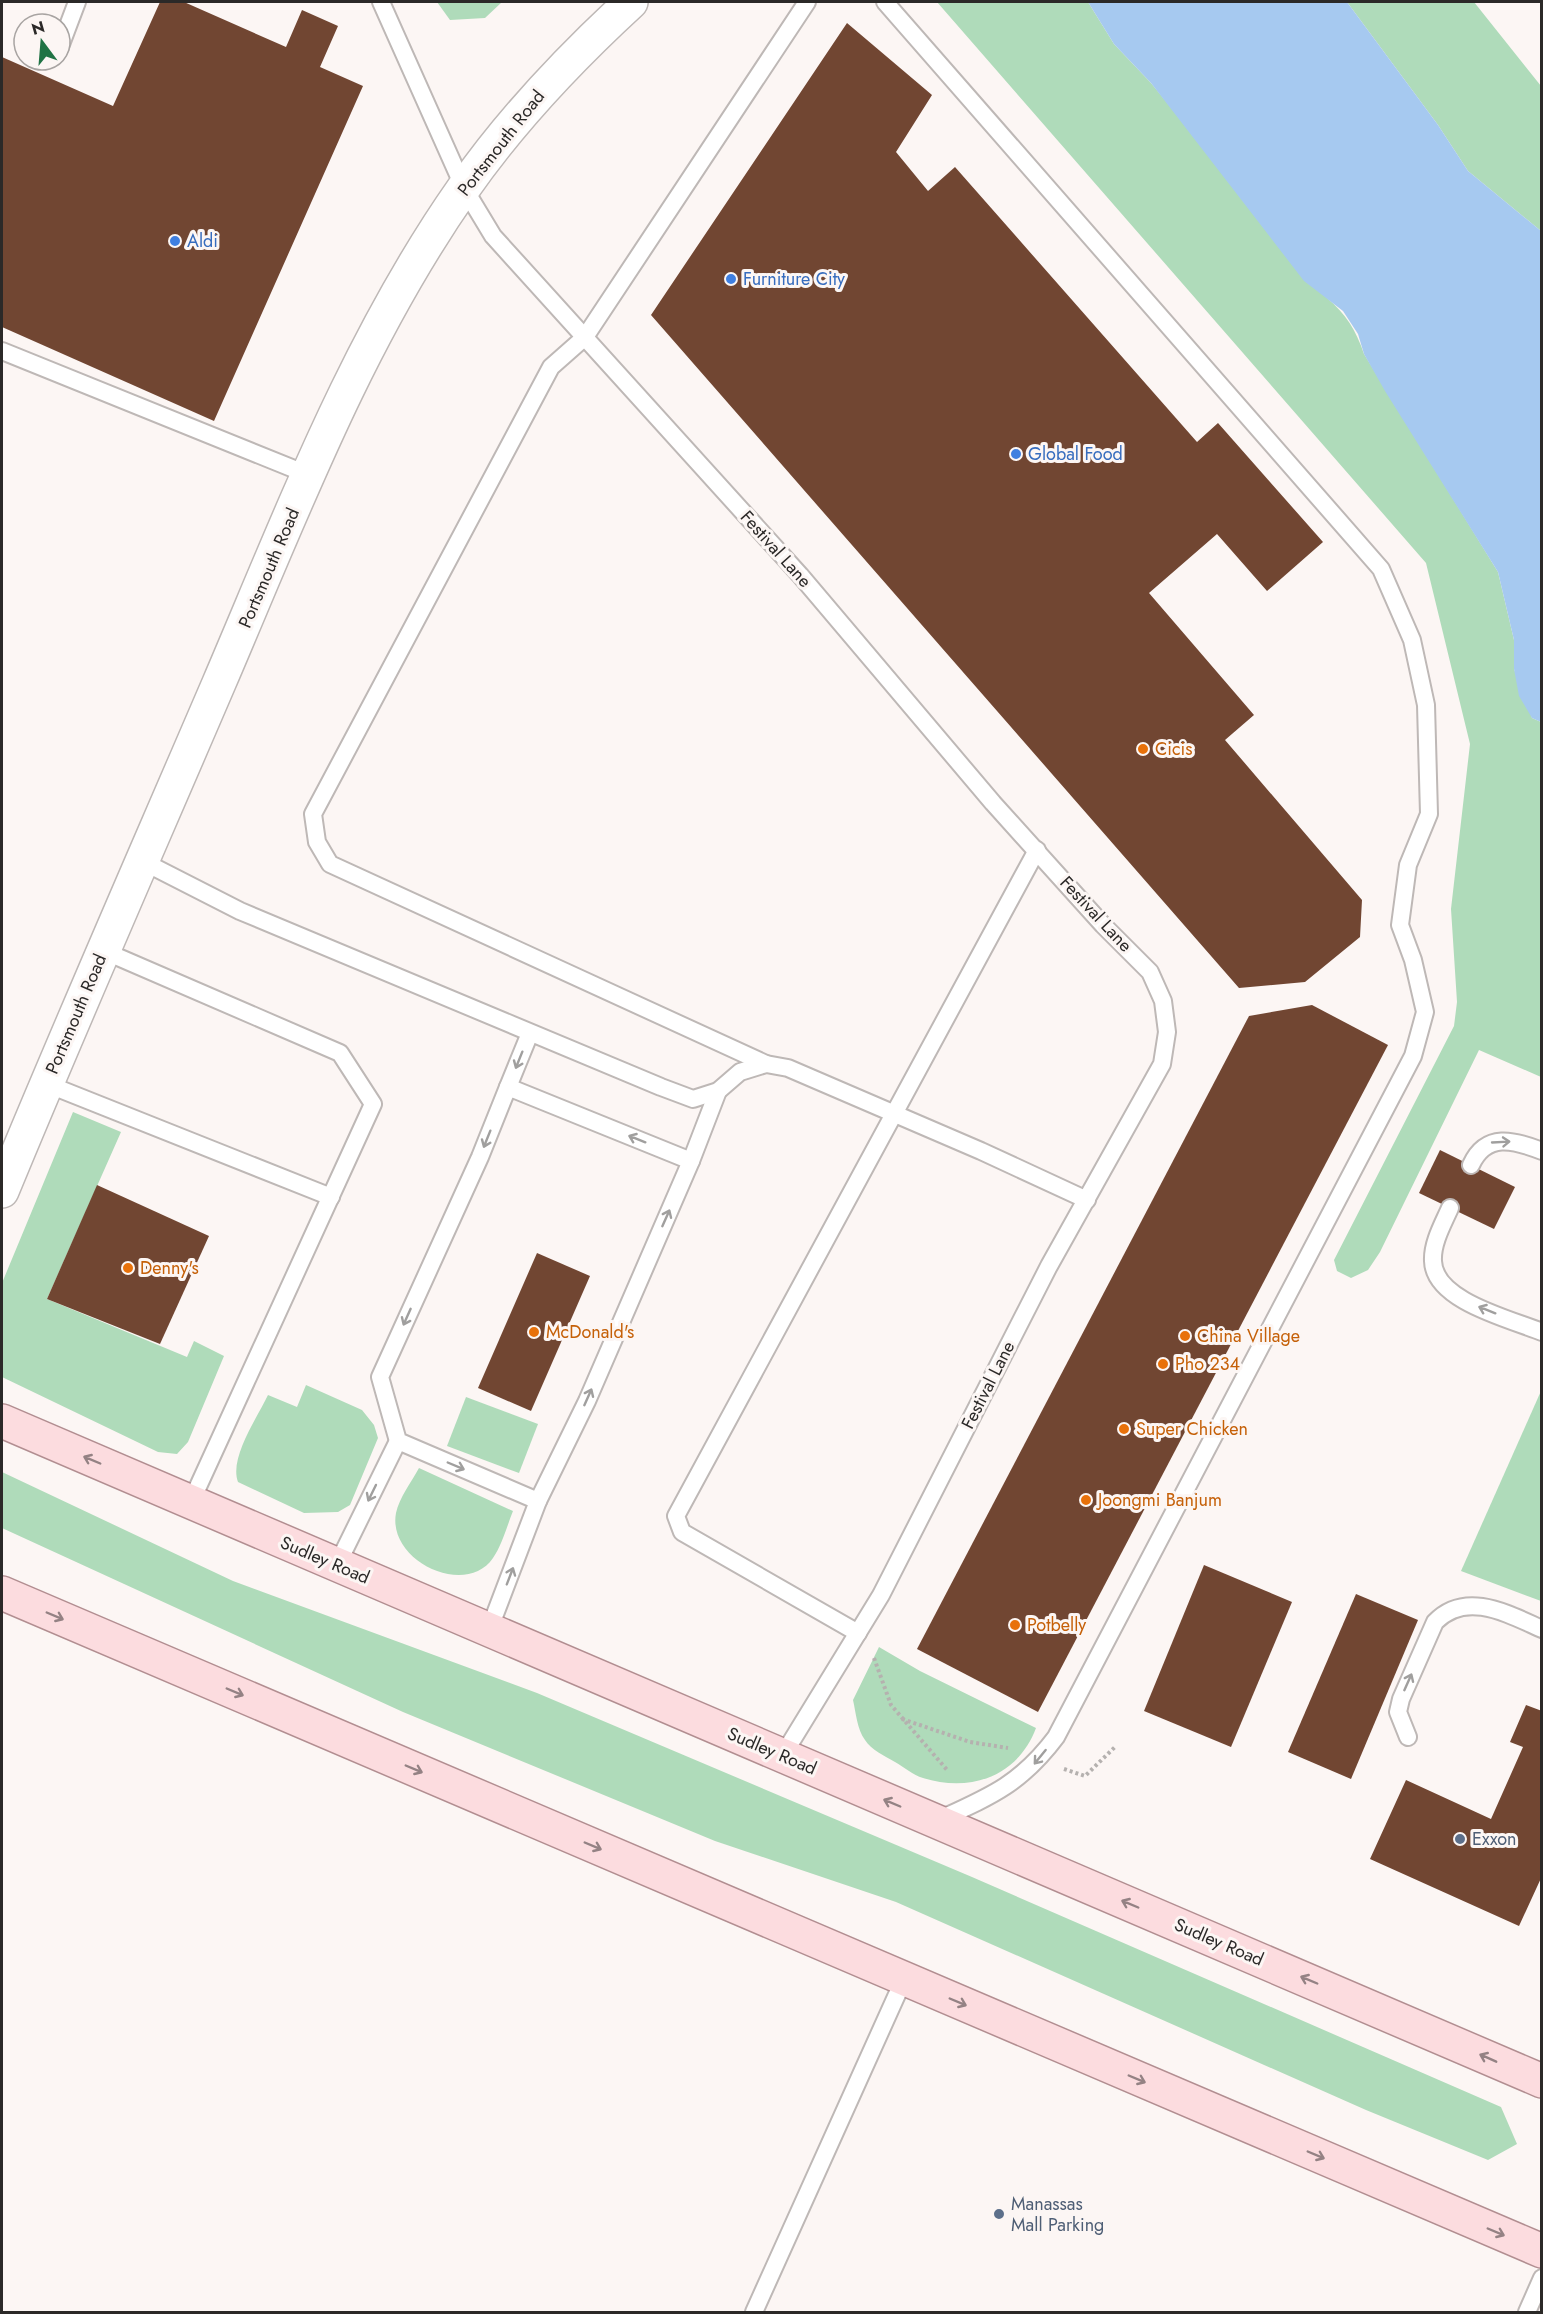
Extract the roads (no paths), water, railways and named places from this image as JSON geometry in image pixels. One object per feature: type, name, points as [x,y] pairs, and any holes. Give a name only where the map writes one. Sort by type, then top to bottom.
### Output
[{"type":"main road","name":"Sudley Road","points":[[2,1421],[1542,2081]]},
{"type":"main road","points":[[2,1593],[1542,2251]]},
{"type":"street","name":"Portsmouth Road","points":[[2,1191],[46,1083],[309,475],[366,349],[421,253],[464,188],[524,110],[581,48],[631,2]]},
{"type":"lane","name":"Festival Lane","points":[[381,2],[464,188],[493,236],[800,575],[993,803],[1103,925],[1150,972],[1163,1000],[1167,1032],[1162,1064],[1049,1266],[881,1595],[783,1755]]},
{"type":"lane","points":[[807,2],[585,337],[551,367],[313,814],[317,842],[330,864],[766,1064],[788,1068],[895,1116],[981,1151],[1086,1200]]},
{"type":"lane","points":[[885,2],[1381,569],[1412,640],[1426,705],[1429,814],[1408,865],[1400,925],[1413,960],[1425,1012],[1413,1056],[1071,1707],[1043,1754],[1016,1781],[936,1821]]},
{"type":"lane","points":[[2,351],[309,475]]},
{"type":"lane","points":[[858,1633],[682,1532],[676,1516],[895,1116],[1037,850]]},
{"type":"lane","points":[[142,861],[240,911],[693,1099],[718,1091],[740,1072],[766,1064]]},
{"type":"lane","points":[[104,951],[340,1053],[373,1104],[191,1502]]},
{"type":"lane","points":[[337,1565],[398,1441],[381,1377],[530,1033]]},
{"type":"lane","points":[[46,1083],[331,1197]]},
{"type":"lane","points":[[508,1087],[691,1161]]},
{"type":"lane","points":[[489,1630],[538,1501],[587,1401],[691,1161],[718,1091]]},
{"type":"lane","points":[[1471,1164],[1480,1149],[1495,1141],[1517,1141],[1542,1151]]},
{"type":"lane","points":[[1450,1208],[1434,1248],[1434,1269],[1438,1280],[1460,1299],[1542,1332]]},
{"type":"lane","points":[[398,1441],[538,1501]]},
{"type":"lane","points":[[1408,1737],[1398,1712],[1401,1699],[1435,1622],[1443,1614],[1453,1609],[1477,1606],[1504,1613],[1542,1629]]},
{"type":"lane","points":[[754,2313],[904,1979]]},
{"type":"lane","points":[[1527,2313],[1542,2278]]},
{"type":"water","points":[[1088,2],[1347,2],[1438,125],[1468,171],[1541,231],[1541,722],[1532,718],[1519,696],[1514,669],[1514,640],[1498,572],[1385,391],[1364,354],[1358,334],[1343,311],[1304,281],[1151,83],[1114,44]]},
{"type":"place","name":"Aldi","points":[[175,241]]},
{"type":"place","name":"Furniture City","points":[[731,279]]},
{"type":"place","name":"Global Food","points":[[1016,454]]},
{"type":"place","name":"Cicis","points":[[1143,749]]},
{"type":"place","name":"Denny's","points":[[128,1268]]},
{"type":"place","name":"McDonald's","points":[[534,1332]]},
{"type":"place","name":"China Village","points":[[1185,1336]]},
{"type":"place","name":"Pho 234","points":[[1163,1364]]},
{"type":"place","name":"Super Chicken","points":[[1124,1429]]},
{"type":"place","name":"Joongmi Banjum","points":[[1086,1500]]},
{"type":"place","name":"Potbelly","points":[[1015,1625]]},
{"type":"place","name":"Exxon","points":[[1460,1839]]},
{"type":"place","name":"Manassas Mall Parking","points":[[999,2214]]}]
